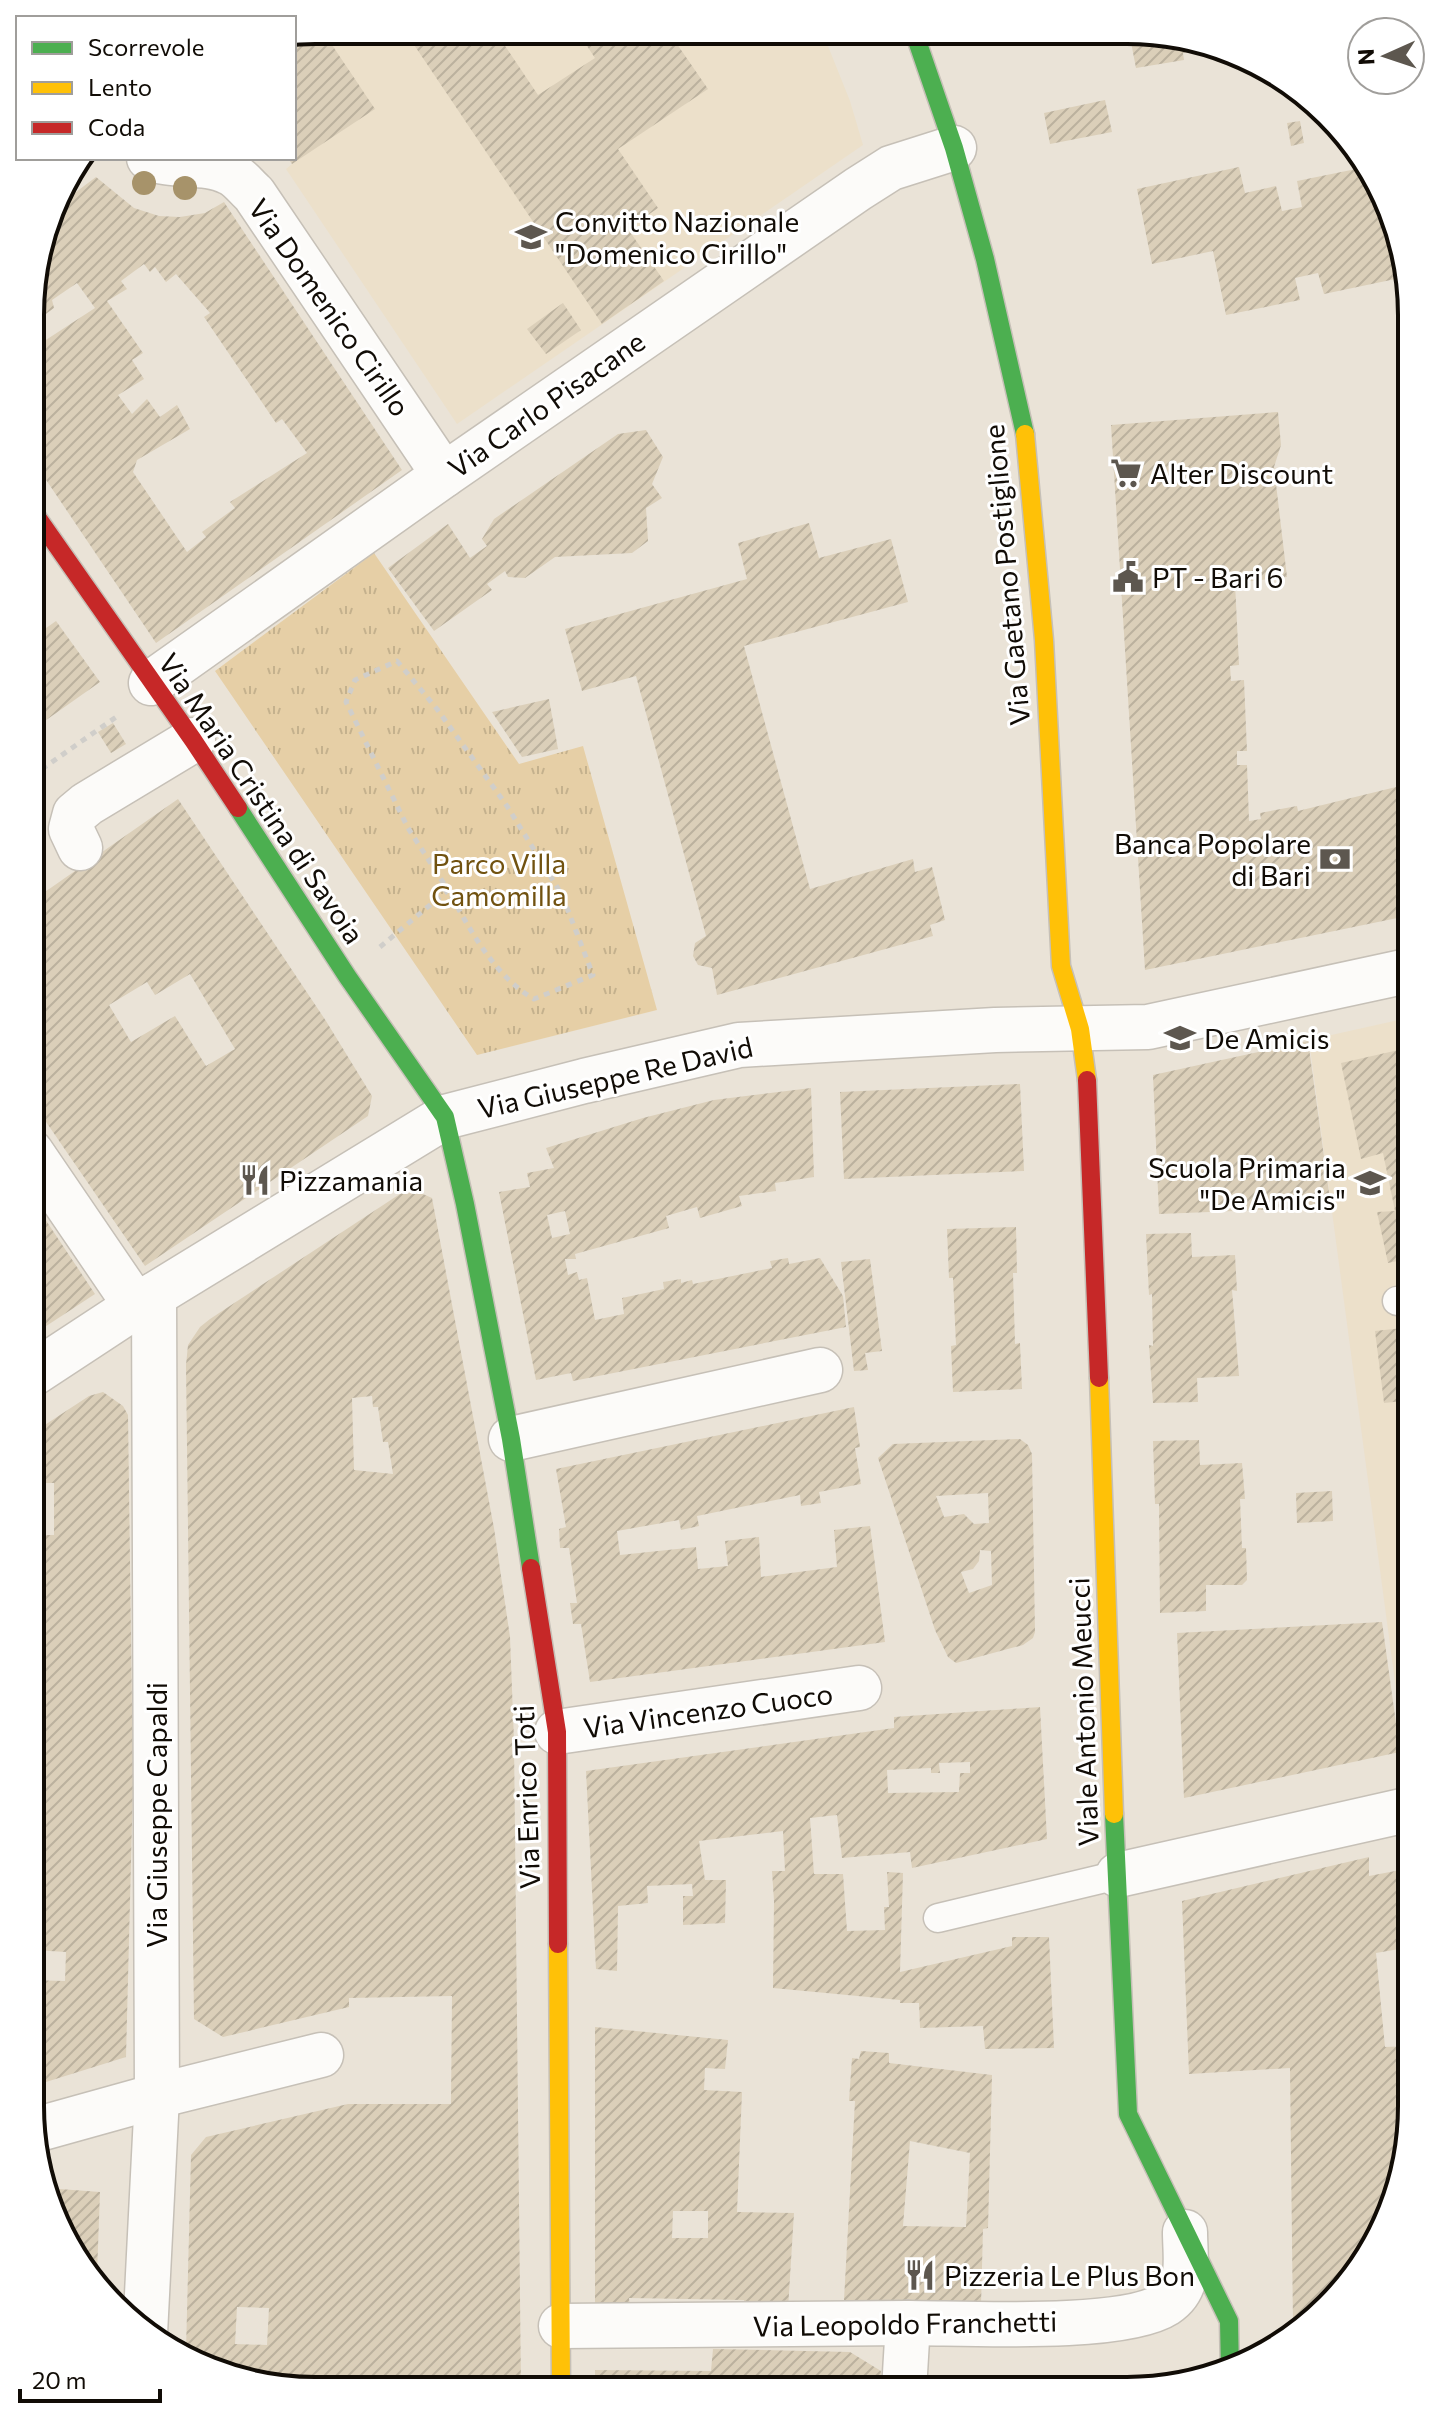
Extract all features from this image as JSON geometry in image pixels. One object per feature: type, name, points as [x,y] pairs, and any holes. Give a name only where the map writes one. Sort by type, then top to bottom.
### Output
[{"type":"main road","name":"Via Gaetano Postiglione","points":[[918,44],[954,148],[985,259],[1027,443],[1044,640],[1061,966],[1080,1029]]},
{"type":"main road","name":"Via Maria Cristina di Savoia","points":[[44,527],[193,740],[347,976],[445,1117]]},
{"type":"main road","name":"Viale Antonio Meucci","points":[[1080,1029],[1089,1093],[1128,2114],[1229,2321],[1230,2356]]},
{"type":"main road","name":"Via Enrico Toti","points":[[445,1117],[511,1439],[557,1732],[561,2377]]},
{"type":"street","name":"Via Carlo Pisacane","points":[[151,683],[444,475],[869,182],[891,168],[954,148]]},
{"type":"street","name":"Via Domenico Cirillo","points":[[154,160],[202,165],[231,173],[254,194],[444,475]]},
{"type":"street","points":[[80,848],[71,829],[75,814],[193,740]]},
{"type":"street","name":"Via Giuseppe Re David","points":[[44,1366],[145,1300],[445,1117],[739,1045],[995,1030],[1148,1027],[1398,973]]},
{"type":"street","points":[[44,1169],[145,1300]]},
{"type":"street","name":"Via Giuseppe Capaldi","points":[[145,1300],[157,2096],[146,2317]]},
{"type":"street","points":[[511,1439],[820,1370]]},
{"type":"street","name":"Via Vincenzo Cuoco","points":[[557,1732],[859,1688]]},
{"type":"street","points":[[1118,1875],[1397,1812]]},
{"type":"street","points":[[45,2127],[321,2055]]},
{"type":"street","name":"Via Leopoldo Franchetti","points":[[561,2326],[1121,2319],[1152,2312],[1170,2302],[1185,2281],[1185,2232]]},
{"type":"street","points":[[905,2377],[908,2323]]},
{"type":"lane","points":[[938,1918],[1118,1875]]},
{"type":"path","points":[[397,661],[437,709],[489,782],[554,882],[593,975],[534,999],[519,990],[475,939],[448,890],[408,828],[346,702],[355,680],[397,661]]},
{"type":"path","points":[[44,768],[119,715],[151,683]]},
{"type":"path","points":[[347,976],[448,890]]},
{"type":"shaded area","name":"Convitto Nazionale \"Domenico Cirillo\"","points":[[315,44],[827,44],[850,101],[863,145],[457,424],[286,169],[296,160],[296,45]]},
{"type":"shaded area","name":"Scuola Primaria \"De Amicis\"","points":[[1398,1020],[1397,1699],[1309,1040]]},
{"type":"green space","name":"Parco Villa Camomilla","points":[[374,553],[519,764],[583,746],[657,1010],[477,1055],[215,671]]},
{"type":"building","points":[[331,44],[375,109],[292,164],[289,160],[296,160],[296,45]]},
{"type":"building","points":[[413,44],[504,44],[538,95],[595,58],[586,44],[677,44],[708,89],[618,149],[658,208],[628,229],[664,281],[602,324]]},
{"type":"building","points":[[1131,44],[1192,52],[1183,53],[1184,60],[1136,68]]},
{"type":"building","points":[[1105,100],[1112,132],[1050,144],[1044,113]]},
{"type":"building","points":[[1300,121],[1304,143],[1291,146],[1287,123]]},
{"type":"building","points":[[1239,167],[1245,193],[1276,186],[1282,211],[1302,207],[1297,181],[1355,169],[1384,228],[1395,279],[1324,294],[1318,273],[1295,278],[1300,300],[1226,315],[1213,251],[1152,264],[1137,189]]},
{"type":"building","points":[[96,177],[134,208],[159,216],[205,213],[224,202],[402,470],[156,643],[44,477],[44,341],[95,308],[77,283],[52,300],[54,308],[44,315],[46,279],[58,228],[73,194]],"holes":[[[144,264],[150,272],[155,267],[166,282],[176,274],[210,313],[204,317],[276,423],[282,419],[307,453],[230,502],[235,508],[202,532],[206,537],[187,552],[133,472],[137,460],[190,429],[177,405],[160,417],[147,399],[132,414],[118,395],[144,379],[132,360],[143,353],[107,301],[127,289],[121,281]]]},
{"type":"building","points":[[563,303],[581,330],[546,354],[527,329]]},
{"type":"building","points":[[1278,412],[1281,445],[1274,467],[1287,577],[1235,583],[1239,665],[1230,666],[1231,681],[1244,680],[1247,751],[1237,751],[1237,765],[1247,765],[1249,821],[1261,819],[1260,813],[1297,806],[1298,811],[1396,787],[1398,782],[1398,918],[1145,970],[1111,425]]},
{"type":"building","points":[[646,430],[663,457],[652,484],[662,498],[646,508],[648,541],[632,553],[555,557],[525,578],[508,577],[505,571],[487,584],[492,590],[434,631],[388,568],[448,524],[470,558],[487,546],[482,539],[494,519],[618,434]]},
{"type":"building","points":[[809,523],[819,558],[891,539],[908,602],[744,646],[810,889],[913,859],[915,872],[932,867],[945,920],[930,925],[933,936],[717,995],[712,968],[698,965],[693,956],[695,943],[706,936],[636,676],[582,691],[565,629],[747,579],[738,543]]},
{"type":"building","points":[[56,621],[100,682],[44,722],[44,630]]},
{"type":"building","points":[[549,699],[558,749],[522,757],[492,712]]},
{"type":"building","points":[[113,723],[126,744],[111,753],[98,732]]},
{"type":"building","points":[[178,799],[326,1021],[372,1096],[368,1116],[145,1266],[44,1119],[44,893]],"holes":[[[190,974],[235,1049],[206,1066],[175,1016],[131,1042],[109,1005],[147,982],[155,995]]]},
{"type":"building","points":[[1308,1041],[1331,1207],[1159,1214],[1153,1075]]},
{"type":"building","points":[[1398,1050],[1397,1261],[1388,1263],[1377,1212],[1395,1211],[1383,1153],[1361,1159],[1341,1063]]},
{"type":"building","points":[[1020,1084],[1024,1171],[844,1179],[840,1092]]},
{"type":"building","points":[[811,1088],[814,1177],[775,1183],[776,1191],[739,1196],[742,1206],[700,1218],[697,1207],[666,1216],[669,1228],[575,1254],[576,1259],[565,1259],[568,1275],[577,1272],[579,1280],[587,1278],[595,1320],[624,1314],[622,1298],[664,1289],[663,1282],[681,1279],[681,1283],[692,1280],[693,1284],[772,1268],[770,1261],[788,1258],[789,1264],[820,1258],[843,1296],[846,1327],[573,1381],[571,1373],[536,1380],[499,1192],[530,1187],[527,1173],[554,1168],[546,1148],[714,1100]],"holes":[[[565,1211],[570,1234],[552,1238],[547,1215]]]},
{"type":"building","points":[[409,1188],[432,1198],[494,1528],[510,1637],[514,1741],[521,2377],[279,2375],[245,2368],[186,2344],[191,2155],[206,2137],[348,2104],[451,2104],[452,1996],[349,1998],[349,2007],[223,2037],[194,2019],[186,1365],[188,1345],[200,1327]],"holes":[[[372,1396],[373,1407],[378,1407],[383,1442],[388,1442],[393,1474],[354,1470],[352,1398]],[[237,2307],[269,2308],[267,2345],[235,2344]]]},
{"type":"building","points":[[44,1218],[95,1294],[44,1327]]},
{"type":"building","points":[[1016,1227],[1017,1273],[1013,1273],[1015,1344],[1020,1343],[1022,1389],[953,1392],[951,1346],[956,1345],[947,1229]]},
{"type":"building","points":[[1191,1233],[1192,1257],[1235,1255],[1237,1291],[1232,1290],[1239,1376],[1197,1378],[1198,1402],[1153,1403],[1149,1345],[1153,1346],[1152,1294],[1149,1295],[1146,1234]]},
{"type":"building","points":[[870,1259],[882,1351],[865,1353],[868,1370],[854,1371],[841,1262]]},
{"type":"building","points":[[1397,1329],[1397,1402],[1384,1403],[1375,1331]]},
{"type":"building","points":[[103,1392],[123,1406],[128,1415],[133,1784],[126,2057],[44,2083],[44,1980],[65,1981],[66,1952],[44,1951],[44,1535],[54,1535],[54,1483],[44,1483],[44,1425],[89,1396]]},
{"type":"building","points":[[854,1407],[860,1447],[855,1448],[861,1484],[819,1492],[821,1503],[801,1506],[800,1495],[697,1516],[699,1526],[681,1530],[679,1520],[617,1531],[620,1555],[696,1547],[698,1569],[728,1566],[725,1541],[759,1537],[761,1577],[837,1567],[834,1530],[870,1526],[885,1642],[590,1682],[581,1624],[573,1624],[570,1603],[577,1603],[569,1548],[560,1548],[559,1529],[566,1527],[556,1469]]},
{"type":"building","points":[[1020,1439],[1028,1445],[1032,1454],[1035,1632],[1033,1638],[1023,1645],[956,1663],[948,1657],[935,1630],[878,1458],[893,1444]],"holes":[[[988,1493],[989,1523],[974,1524],[964,1514],[944,1517],[936,1496]],[[980,1550],[991,1551],[992,1585],[969,1593],[961,1572],[973,1569],[979,1561]]]},
{"type":"building","points":[[1199,1440],[1200,1465],[1242,1463],[1245,1499],[1240,1499],[1242,1548],[1246,1548],[1247,1580],[1242,1585],[1206,1585],[1206,1611],[1160,1613],[1159,1504],[1155,1504],[1153,1441]]},
{"type":"building","points":[[1332,1491],[1333,1521],[1297,1523],[1296,1493]]},
{"type":"building","points":[[1382,1622],[1397,1732],[1397,1753],[1184,1798],[1177,1633]]},
{"type":"building","points":[[1040,1707],[1047,1839],[912,1868],[910,1852],[842,1858],[837,1815],[810,1818],[814,1874],[843,1874],[847,1931],[885,1930],[884,1907],[889,1907],[887,1872],[903,1873],[900,1972],[1012,1946],[1012,1937],[1049,1937],[1054,2048],[985,2049],[983,2026],[920,2028],[919,2003],[773,1988],[772,1871],[785,1871],[783,1831],[699,1841],[705,1880],[726,1880],[725,1923],[683,1925],[683,1896],[693,1896],[692,1884],[647,1886],[648,1903],[618,1906],[617,1971],[596,1969],[586,1771],[894,1728],[894,1717]],"holes":[[[970,1762],[970,1773],[960,1773],[959,1792],[888,1793],[887,1770],[931,1768],[931,1773],[940,1773],[939,1763]]]},
{"type":"building","points":[[1369,1857],[1369,1876],[1397,1871],[1397,1949],[1376,1953],[1385,2047],[1397,2047],[1397,2124],[1393,2159],[1384,2193],[1362,2242],[1319,2298],[1293,2320],[1290,2068],[1189,2074],[1182,1901]]},
{"type":"building","points":[[595,2027],[728,2040],[725,2069],[705,2068],[704,2090],[742,2092],[737,2212],[794,2213],[788,2309],[745,2309],[744,2300],[629,2298],[630,2308],[595,2307]],"holes":[[[673,2211],[708,2211],[708,2238],[672,2238]]]},
{"type":"building","points":[[861,2051],[889,2053],[889,2063],[992,2075],[988,2228],[983,2229],[981,2305],[844,2300],[855,2101],[849,2101],[852,2058],[859,2059]],"holes":[[[910,2141],[970,2153],[966,2227],[903,2226]]]},
{"type":"building","points":[[58,2189],[100,2192],[97,2267],[80,2242]]},
{"type":"building","points":[[713,2349],[850,2352],[881,2371],[881,2377],[595,2377],[595,2370],[711,2371]]},
{"type":"traffic: fast","points":[[918,44],[954,148],[985,259],[1025,434]]},
{"type":"traffic: fast","points":[[238,808],[347,976],[445,1117],[511,1439],[531,1568]]},
{"type":"traffic: fast","points":[[1114,1814],[1128,2114],[1229,2321],[1230,2356]]},
{"type":"traffic: slow","points":[[1025,434],[1044,640],[1061,966],[1080,1029],[1087,1080]]},
{"type":"traffic: slow","points":[[1099,1378],[1114,1814]]},
{"type":"traffic: slow","points":[[558,1944],[561,2377]]},
{"type":"traffic: jam","points":[[44,527],[238,808]]},
{"type":"traffic: jam","points":[[1087,1080],[1099,1378]]},
{"type":"traffic: jam","points":[[531,1568],[557,1732],[558,1944]]},
{"type":"place","name":"Convitto Nazionale \"Domenico Cirillo\"","points":[[531,237]]},
{"type":"place","name":"Alter Discount","points":[[1126,473]]},
{"type":"place","name":"PT - Bari 6","points":[[1128,577]]},
{"type":"place","name":"Banca Popolare di Bari","points":[[1335,859]]},
{"type":"place","name":"De Amicis","points":[[1180,1038]]},
{"type":"place","name":"Pizzamania","points":[[255,1180]]},
{"type":"place","name":"Scuola Primaria \"De Amicis\"","points":[[1370,1183]]},
{"type":"place","name":"Pizzeria Le Plus Bon","points":[[920,2275]]}]
